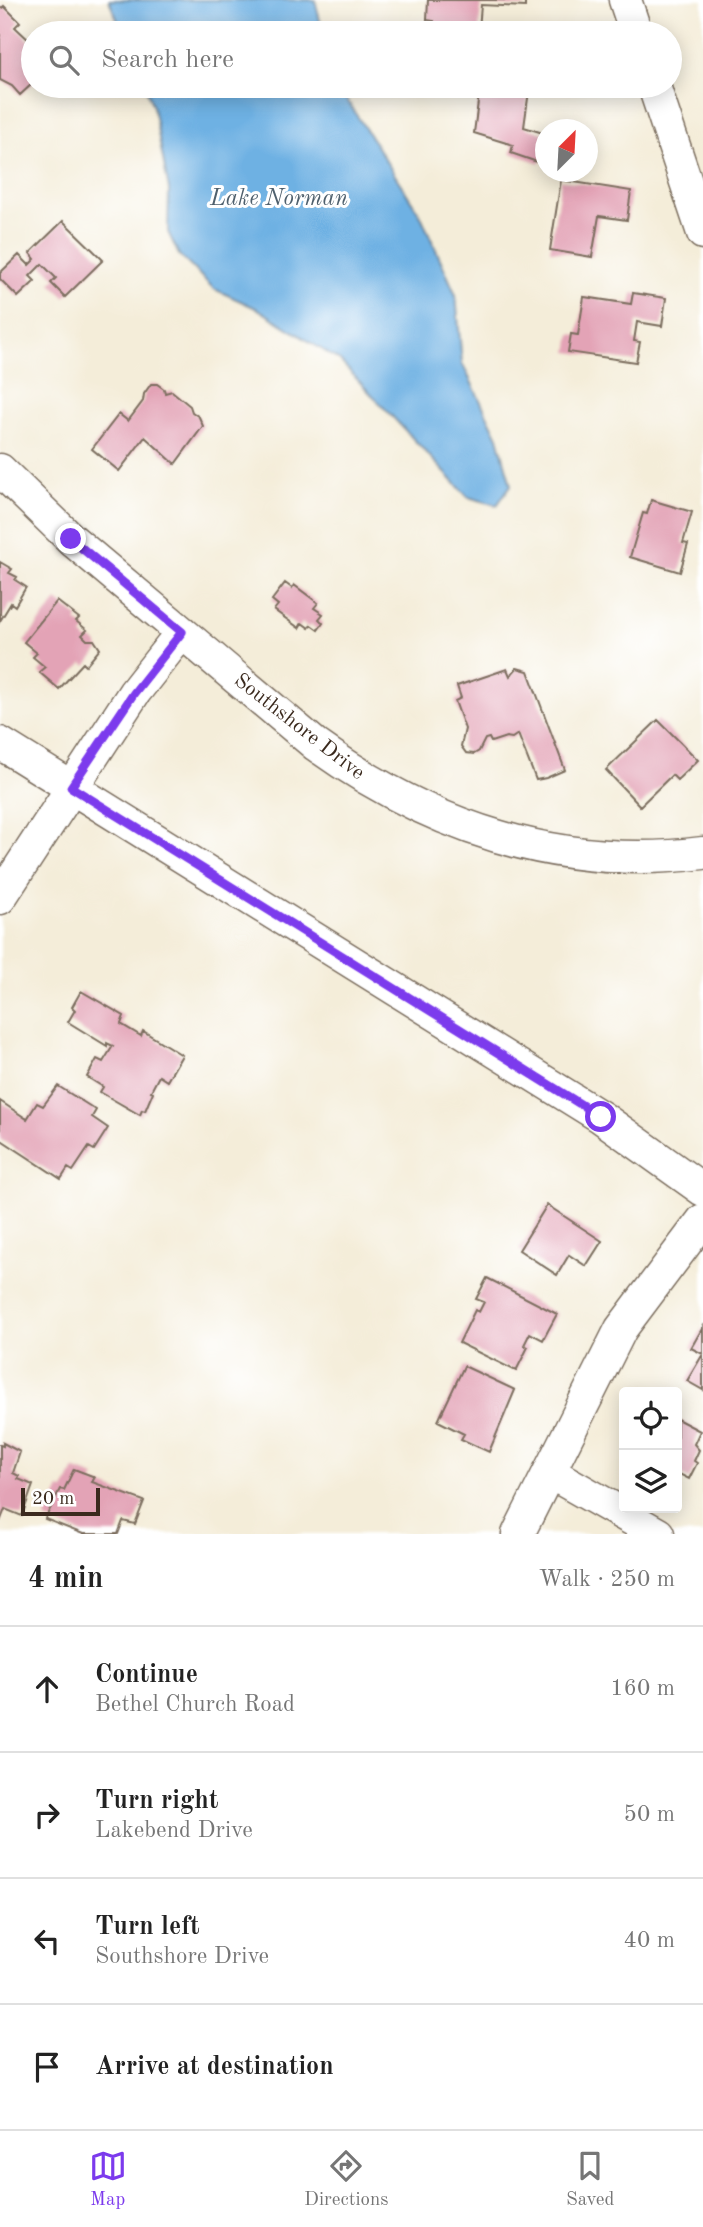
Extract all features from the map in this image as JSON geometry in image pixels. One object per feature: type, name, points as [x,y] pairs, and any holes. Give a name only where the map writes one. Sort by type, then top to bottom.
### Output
[{"type":"street","points":[[625,0],[632,21]]},
{"type":"street","points":[[658,98],[703,233]]},
{"type":"street","name":"Southshore Drive","points":[[0,470],[71,539],[316,744],[356,773],[396,796],[447,820],[505,840],[563,851],[619,858],[672,857],[703,853]]},
{"type":"street","points":[[0,898],[134,693],[182,632]]},
{"type":"street","points":[[0,743],[601,1117],[703,1190]]},
{"type":"street","points":[[518,1534],[621,1329],[703,1220]]},
{"type":"street","points":[[549,1472],[658,1534]]},
{"type":"water","points":[[109,0],[315,0],[320,21],[118,21]]},
{"type":"water","name":"Lake Norman","points":[[150,98],[346,98],[421,216],[456,295],[462,363],[498,437],[511,485],[497,505],[468,497],[340,361],[258,309],[214,289],[179,255],[168,232],[169,190]]},
{"type":"building","points":[[428,0],[525,0],[525,7],[481,5],[480,21],[427,20]]},
{"type":"building","points":[[4,6],[20,22],[15,27],[21,33],[20,95],[12,86],[0,80],[0,10]]},
{"type":"building","points":[[478,98],[528,98],[524,127],[535,130],[535,161],[511,153],[513,145],[474,133]]},
{"type":"building","points":[[561,182],[631,191],[627,220],[599,216],[592,257],[550,250]]},
{"type":"building","points":[[63,221],[103,260],[65,297],[51,283],[56,278],[42,264],[30,276],[35,281],[18,297],[0,279],[0,273],[19,255],[29,265],[35,259],[30,253]]},
{"type":"building","points":[[633,293],[666,298],[662,326],[637,322],[634,341],[640,342],[636,362],[568,352],[571,334],[578,335],[584,297],[631,304]]},
{"type":"building","points":[[151,384],[157,384],[165,393],[172,391],[190,406],[203,426],[175,464],[145,437],[119,471],[92,449],[119,414],[128,421],[143,401]]},
{"type":"building","points":[[651,500],[692,512],[683,543],[688,544],[680,572],[630,557],[643,513],[647,514]]},
{"type":"building","points":[[0,562],[12,569],[9,573],[26,587],[15,606],[11,603],[0,621]]},
{"type":"building","points":[[285,583],[292,588],[294,585],[318,603],[314,608],[323,614],[319,619],[323,623],[318,630],[302,623],[299,628],[274,610],[278,605],[272,600]]},
{"type":"building","points":[[57,601],[79,618],[76,621],[87,630],[82,635],[87,640],[94,640],[100,649],[86,666],[83,663],[59,689],[39,672],[45,667],[33,657],[37,653],[24,642]]},
{"type":"building","points":[[517,668],[528,671],[565,770],[546,778],[536,780],[518,734],[512,738],[506,737],[491,742],[489,738],[485,739],[479,751],[474,754],[466,753],[461,746],[465,729],[455,701],[461,698],[457,686],[507,669],[510,676]]},
{"type":"building","points":[[658,720],[698,760],[677,780],[672,775],[640,806],[606,770]]},
{"type":"building","points":[[81,991],[124,1016],[121,1024],[141,1036],[143,1031],[182,1055],[167,1081],[159,1076],[145,1111],[142,1110],[140,1115],[100,1092],[103,1087],[87,1077],[97,1059],[103,1062],[113,1046],[107,1043],[107,1046],[68,1022],[75,1010],[72,1007]]},
{"type":"building","points":[[58,1086],[96,1110],[92,1117],[108,1128],[94,1150],[89,1147],[73,1171],[68,1168],[61,1179],[0,1139],[0,1101],[27,1119],[37,1103],[43,1106]]},
{"type":"building","points":[[547,1205],[602,1241],[586,1266],[569,1255],[557,1275],[519,1250]]},
{"type":"building","points":[[487,1278],[557,1314],[543,1340],[530,1333],[524,1345],[528,1347],[516,1371],[459,1343],[475,1310],[479,1312],[484,1302],[476,1299]]},
{"type":"building","points":[[703,1327],[703,1354],[691,1348]]},
{"type":"building","points":[[703,1354],[703,1390],[687,1381]]},
{"type":"building","points":[[464,1366],[515,1390],[489,1452],[461,1439],[464,1434],[438,1421]]},
{"type":"building","points":[[682,1422],[700,1431],[694,1444],[699,1450],[694,1461],[697,1463],[689,1479],[682,1476]]},
{"type":"building","points":[[3,1443],[20,1452],[13,1473],[19,1476],[18,1479],[33,1485],[22,1516],[5,1509],[0,1522],[0,1445],[3,1446]]},
{"type":"building","points":[[74,1469],[95,1477],[92,1482],[144,1501],[135,1524],[123,1521],[118,1534],[83,1534],[45,1519]]},
{"type":"route","points":[[71,539],[182,632],[134,693],[71,787],[601,1117]]}]
